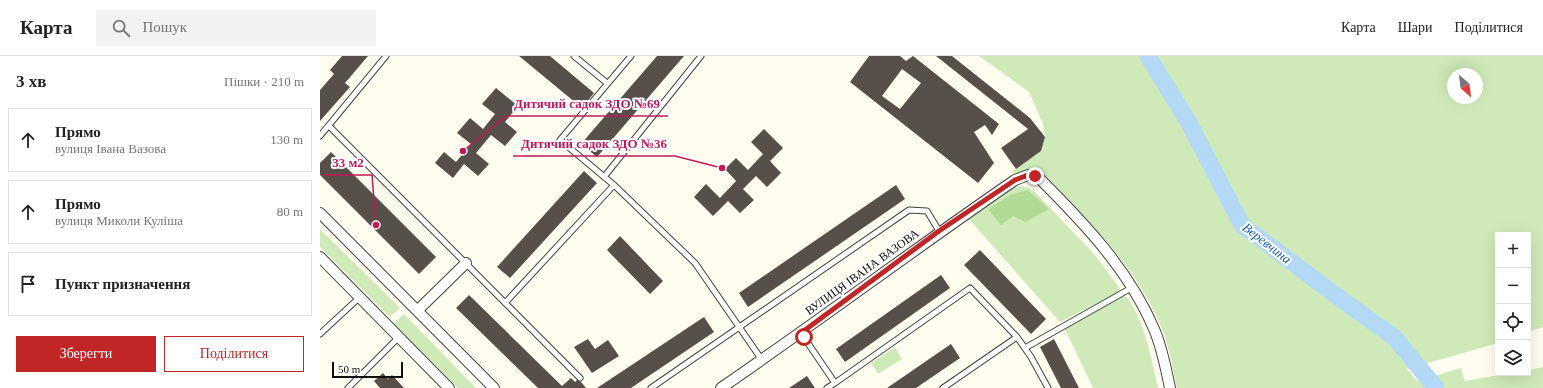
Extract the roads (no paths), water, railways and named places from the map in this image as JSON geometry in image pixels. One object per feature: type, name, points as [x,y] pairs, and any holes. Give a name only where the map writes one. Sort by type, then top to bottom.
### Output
[{"type":"street","name":"ВУЛИЦЯ ІВАНА ВАЗОВА","points":[[721,388],[801,333],[939,231],[1015,180],[1028,175],[1039,178],[1099,241],[1133,287]]},
{"type":"street","points":[[320,213],[494,388]]},
{"type":"street","points":[[320,257],[449,388]]},
{"type":"street","points":[[418,310],[466,263]]},
{"type":"street","points":[[1133,287],[1155,330],[1170,388]]},
{"type":"lane","points":[[320,136],[386,56]]},
{"type":"lane","points":[[574,56],[607,83]]},
{"type":"lane","points":[[631,56],[560,140],[614,185],[695,263],[762,360]]},
{"type":"lane","points":[[604,177],[701,56]]},
{"type":"lane","points":[[329,126],[580,378]]},
{"type":"lane","points":[[505,303],[614,185]]},
{"type":"lane","points":[[651,388],[909,210],[927,211],[939,231]]},
{"type":"lane","points":[[1025,348],[1133,287]]},
{"type":"lane","points":[[827,388],[970,288],[1017,337],[1048,388]]},
{"type":"lane","points":[[320,334],[360,297]]},
{"type":"lane","points":[[801,333],[835,382]]},
{"type":"lane","points":[[348,388],[399,337]]},
{"type":"lane","points":[[943,388],[1017,337]]},
{"type":"waterway","name":"Веревчина","points":[[1148,56],[1189,123],[1242,225],[1394,337],[1436,388]]},
{"type":"place","name":"Дитячий садок ЗДО №69","points":[[463,151]]},
{"type":"place","name":"Дитячий садок ЗДО №36","points":[[722,168]]},
{"type":"place","name":"33 м2","points":[[376,225]]}]
